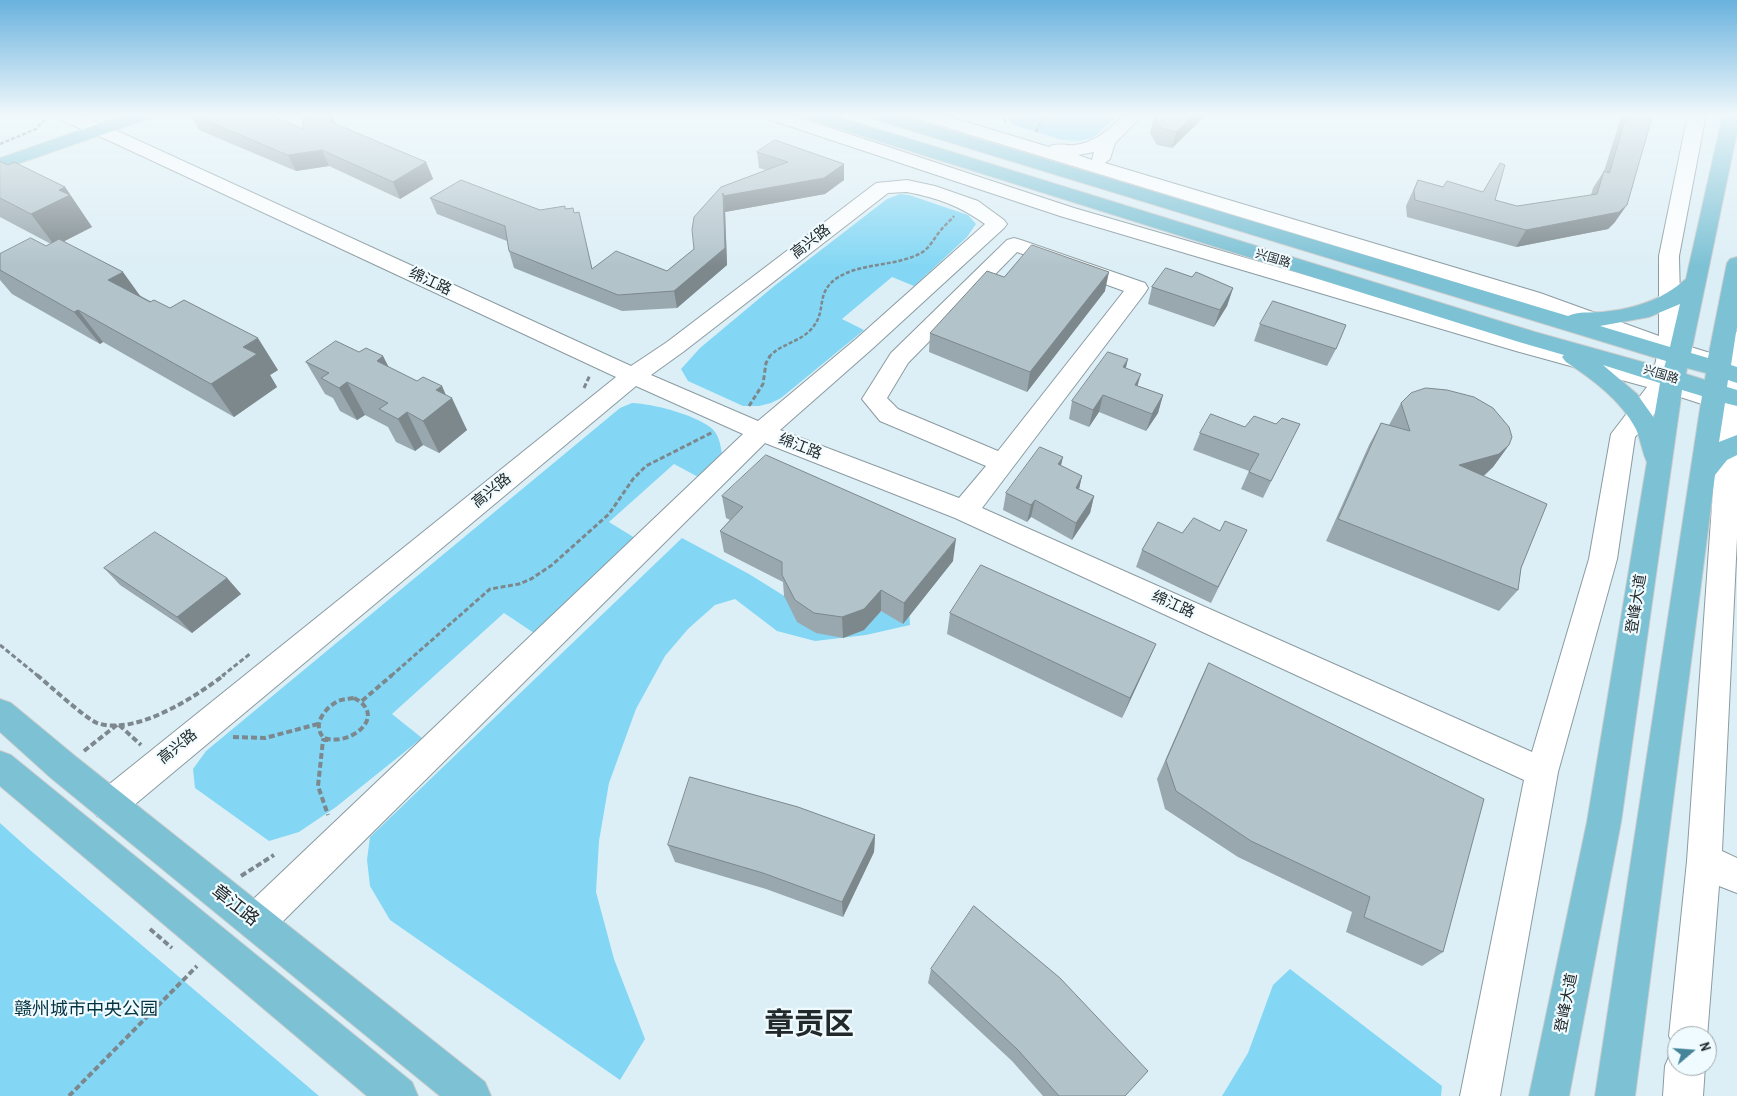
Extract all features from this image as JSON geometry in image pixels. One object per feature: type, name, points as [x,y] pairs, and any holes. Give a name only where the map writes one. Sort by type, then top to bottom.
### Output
[{"type":"main road","name":"兴国路","points":[[974,165],[1527,338],[1619,362],[1671,367],[1727,380]]},
{"type":"main road","name":"兴国路","points":[[1044,165],[1554,320],[1671,367]]},
{"type":"main road","name":"登峰大道","points":[[1549,1096],[1604,822],[1659,466],[1671,367],[1696,281],[1721,165]]},
{"type":"main road","points":[[1614,1096],[1702,472],[1727,380],[1737,263]]},
{"type":"main road","points":[[1554,320],[1589,320],[1631,315],[1670,301],[1687,290],[1696,281]]},
{"type":"main road","points":[[1527,338],[1561,350],[1580,360],[1616,388],[1640,416],[1651,435],[1657,451],[1659,466]]},
{"type":"main road","points":[[1702,472],[1709,462],[1731,447]]},
{"type":"main road","name":"章江路","points":[[0,713],[110,805],[471,1096]]},
{"type":"main road","points":[[0,766],[398,1096]]},
{"type":"street","name":"绵江路","points":[[178,165],[633,376],[753,421],[964,511],[1542,772]]},
{"type":"street","points":[[882,165],[882,188],[907,186],[928,190],[1012,219]]},
{"type":"street","points":[[927,165],[1067,212],[1580,360],[1671,367]]},
{"type":"street","points":[[1091,165],[1532,298],[1589,320],[1671,367]]},
{"type":"street","points":[[1107,165],[1117,173]]},
{"type":"street","points":[[1480,1096],[1542,772],[1603,559],[1623,434],[1640,416],[1671,367],[1669,256],[1688,165]]},
{"type":"street","name":"高兴路","points":[[110,805],[633,376],[676,347],[882,188]]},
{"type":"street","points":[[256,922],[753,421],[864,344],[1012,219],[1046,212],[1067,212]]},
{"type":"street","points":[[964,511],[1003,463],[1137,288],[1014,244],[899,358],[874,399],[889,414],[1003,463]]},
{"type":"street","points":[[864,344],[899,358]]},
{"type":"street","points":[[1689,1026],[1704,861],[1726,487],[1731,447],[1727,380]]},
{"type":"street","points":[[1704,861],[1737,876]]},
{"type":"street","points":[[1683,1096],[1684,1076]]},
{"type":"path","points":[[753,421],[764,381],[765,363],[768,356],[796,341],[817,322],[822,294],[828,284],[838,277],[854,271],[921,252],[933,242],[942,227],[958,213]]},
{"type":"path","points":[[582,391],[590,378],[590,369]]},
{"type":"path","points":[[362,701],[490,589],[514,586],[526,582],[549,569],[614,507],[644,467],[655,459],[693,445],[719,427]]},
{"type":"path","points":[[0,645],[95,722],[104,725],[144,720],[169,712],[194,697],[256,650]]},
{"type":"path","points":[[330,822],[318,786],[323,740],[334,740],[350,737],[359,731],[366,723],[368,714],[367,706],[362,701],[354,698],[344,699],[326,708],[318,724],[318,732],[323,737],[334,740]]},
{"type":"path","points":[[229,735],[235,738],[260,738],[286,734],[318,724]]},
{"type":"path","points":[[264,853],[274,855],[283,852]]},
{"type":"path","points":[[69,1096],[197,966],[221,949]]},
{"type":"green space","points":[[900,194],[909,195],[968,215],[976,224],[967,237],[914,286],[892,277],[842,319],[864,330],[781,398],[759,406],[743,406],[688,381],[681,369],[700,348],[773,287],[887,199]]},
{"type":"green space","points":[[632,403],[672,410],[702,422],[716,433],[722,455],[700,478],[674,464],[609,522],[635,538],[534,633],[504,613],[392,714],[422,738],[336,807],[299,832],[269,841],[195,788],[193,769],[206,751],[620,408]]},
{"type":"green space","points":[[682,538],[749,574],[794,602],[877,612],[909,608],[910,625],[866,635],[815,641],[777,631],[735,599],[715,605],[688,629],[665,656],[636,709],[609,783],[599,841],[596,892],[614,959],[645,1039],[620,1080],[390,920],[370,886],[367,860],[370,837]]},
{"type":"green space","name":"赣州城市中央公园","points":[[0,823],[30,850],[319,1096],[0,1096]]},
{"type":"green space","points":[[1290,969],[1442,1086],[1441,1096],[1222,1096],[1248,1053],[1273,985]]},
{"type":"building","points":[[0,165],[20,165],[65,187],[59,190],[70,195],[31,214],[0,198]]},
{"type":"building","points":[[356,165],[421,165],[393,182]]},
{"type":"building","points":[[780,165],[842,165],[824,178],[723,196],[725,248],[674,291],[618,295],[509,251],[505,226],[430,198],[461,180],[540,210],[565,206],[565,209],[573,208],[574,213],[579,212],[592,269],[616,251],[667,271],[694,249],[692,230],[694,217],[721,187]]},
{"type":"building","points":[[1499,165],[1505,165],[1495,200],[1517,206],[1597,194],[1604,171],[1609,173],[1611,165],[1638,165],[1627,205],[1619,212],[1526,230],[1415,200],[1414,190],[1418,180],[1443,187],[1447,181],[1483,192]]},
{"type":"building","points":[[31,238],[46,246],[59,239],[123,272],[108,280],[150,302],[154,300],[170,308],[184,300],[258,338],[243,347],[257,354],[211,384],[78,310],[74,312],[0,270],[0,254]]},
{"type":"building","points":[[1032,245],[1109,272],[1030,372],[930,333],[987,271],[1004,277]]},
{"type":"building","points":[[1166,268],[1192,277],[1196,272],[1233,288],[1220,310],[1152,287]]},
{"type":"building","points":[[1273,301],[1346,325],[1336,349],[1260,324]]},
{"type":"building","points":[[336,341],[359,352],[366,348],[383,356],[377,361],[417,381],[423,377],[442,386],[436,390],[452,398],[423,421],[407,412],[398,419],[379,409],[388,403],[347,382],[339,388],[321,378],[329,373],[306,362]]},
{"type":"building","points":[[1108,352],[1128,359],[1123,367],[1141,374],[1135,385],[1163,395],[1152,414],[1103,395],[1093,410],[1072,401]]},
{"type":"building","points":[[1426,388],[1447,390],[1474,397],[1493,408],[1509,427],[1512,437],[1509,445],[1499,454],[1459,465],[1547,504],[1521,568],[1518,590],[1338,519],[1381,423],[1410,431],[1401,403],[1411,393]]},
{"type":"building","points":[[1211,414],[1245,427],[1254,416],[1276,424],[1282,418],[1300,424],[1271,481],[1249,472],[1259,454],[1200,433]]},
{"type":"building","points":[[1040,447],[1063,457],[1058,464],[1082,476],[1076,488],[1094,496],[1076,523],[1035,500],[1031,505],[1006,493]]},
{"type":"building","points":[[766,455],[956,539],[904,603],[881,590],[864,609],[842,617],[814,613],[795,600],[782,575],[782,562],[720,531],[743,507],[722,496]]},
{"type":"building","points":[[1194,518],[1220,531],[1225,521],[1247,530],[1218,587],[1142,550],[1158,522],[1182,533]]},
{"type":"building","points":[[155,532],[227,578],[177,617],[104,568]]},
{"type":"building","points":[[981,565],[1156,644],[1130,698],[950,613]]},
{"type":"building","points":[[1209,663],[1484,799],[1443,952],[1364,917],[1370,897],[1251,841],[1176,791],[1166,761]]},
{"type":"building","points":[[690,777],[798,807],[875,835],[842,902],[763,873],[668,845]]},
{"type":"building","points":[[974,906],[1060,978],[1148,1071],[1125,1096],[1059,1096],[1018,1050],[931,969]]},
{"type":"district","name":"章贡区","points":[[809,1026]]}]
